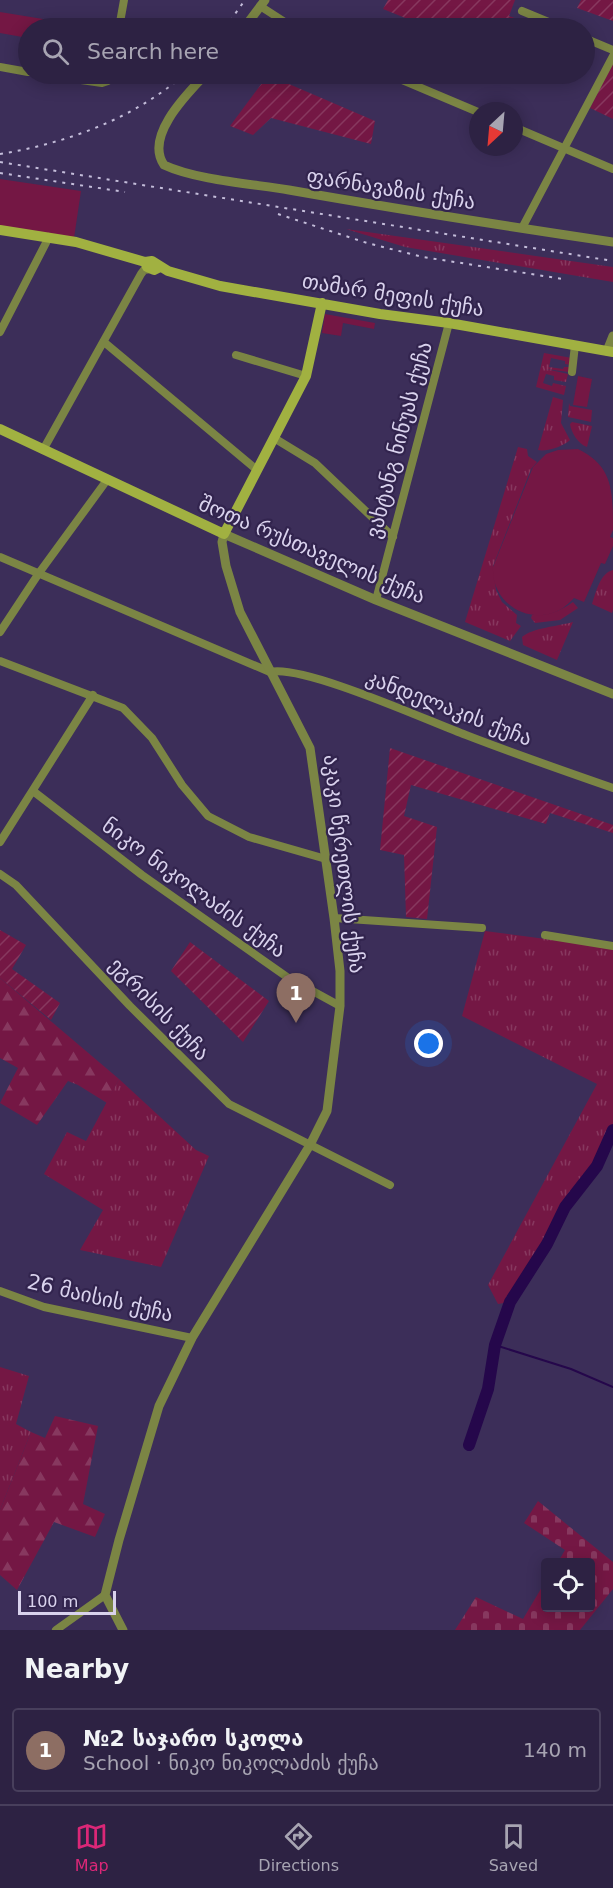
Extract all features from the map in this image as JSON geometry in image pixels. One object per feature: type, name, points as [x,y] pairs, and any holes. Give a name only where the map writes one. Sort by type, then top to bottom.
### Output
[{"type":"main road","name":"თამარ მეფის ქუჩა","points":[[0,230],[76,242],[220,286],[610,352]]},
{"type":"main road","points":[[224,534],[306,376],[322,303]]},
{"type":"main road","name":"შოთა რუსთაველის ქუჩა","points":[[0,429],[224,534]]},
{"type":"street","points":[[121,18],[124,0]]},
{"type":"street","points":[[252,18],[263,3],[282,18]]},
{"type":"street","points":[[522,11],[538,18]]},
{"type":"street","points":[[595,42],[613,50]]},
{"type":"street","points":[[522,228],[613,56]]},
{"type":"street","points":[[0,67],[18,70]]},
{"type":"street","name":"ფარნავაზის ქუჩა","points":[[197,84],[167,120],[161,137],[159,153],[164,165],[203,176],[613,242]]},
{"type":"street","points":[[412,84],[469,108]]},
{"type":"street","points":[[523,131],[613,169]]},
{"type":"street","points":[[0,332],[49,237]]},
{"type":"street","points":[[43,450],[141,274],[153,266]]},
{"type":"street","name":"ვახტანგ ნინუას ქუჩა","points":[[376,600],[449,323]]},
{"type":"street","points":[[610,352],[613,336]]},
{"type":"street","points":[[104,342],[258,470]]},
{"type":"street","points":[[572,372],[575,345]]},
{"type":"street","points":[[236,355],[306,376]]},
{"type":"street","points":[[274,438],[315,463],[393,537]]},
{"type":"street","points":[[0,632],[39,573],[107,480]]},
{"type":"street","name":"შოთა რუსთაველის ქუჩა","points":[[224,534],[376,600],[613,694]]},
{"type":"street","name":"აკაკი წერეთლის ქუჩა","points":[[105,1595],[159,1406],[192,1338],[310,1145],[327,1111],[340,1006],[340,971],[334,918],[310,748],[240,612],[226,566],[222,542],[224,534]]},
{"type":"street","name":"კანდელაკის ქუჩა","points":[[0,557],[270,672],[279,670],[327,681],[465,735],[613,788]]},
{"type":"street","points":[[0,661],[123,708],[152,738],[182,785],[208,816],[249,837],[326,859]]},
{"type":"street","points":[[0,842],[93,695]]},
{"type":"street","name":"ნიკო ნიკოლაძის ქუჩა","points":[[33,791],[142,875],[287,977],[340,1006]]},
{"type":"street","name":"ეგრისის ქუჩა","points":[[0,874],[16,885],[138,1014],[229,1104],[390,1185]]},
{"type":"street","points":[[334,918],[482,928]]},
{"type":"street","points":[[545,935],[613,946]]},
{"type":"street","name":"26 მაისის ქუჩა","points":[[0,1291],[44,1307],[192,1338]]},
{"type":"street","points":[[56,1630],[105,1595],[123,1630]]},
{"type":"green space","points":[[388,0],[515,0],[509,16],[515,18],[405,18],[383,9]]},
{"type":"green space","points":[[581,0],[613,0],[613,21],[577,8]]},
{"type":"green space","points":[[0,12],[37,18],[18,18],[18,36],[0,33]]},
{"type":"green space","points":[[613,63],[613,119],[590,108]]},
{"type":"green space","points":[[261,84],[289,84],[375,121],[371,144],[271,118],[253,135],[230,126]]},
{"type":"green space","points":[[0,179],[81,191],[74,238],[0,226]]},
{"type":"green space","points":[[346,229],[613,267],[613,282],[405,247]]},
{"type":"green space","points":[[325,314],[375,323],[374,329],[343,323],[341,336],[322,333]]},
{"type":"green space","points":[[544,353],[572,358],[571,365],[551,358],[549,367],[563,369],[570,367],[569,372],[546,369],[568,374],[566,382],[554,380],[554,376],[546,374],[543,383],[552,386],[553,383],[566,386],[564,395],[536,387]]},
{"type":"green space","points":[[578,376],[592,379],[587,407],[573,405]]},
{"type":"green space","points":[[553,397],[563,400],[561,423],[570,440],[555,448],[538,450]]},
{"type":"green space","points":[[569,403],[570,406],[592,410],[591,422],[568,417]]},
{"type":"green space","points":[[572,422],[592,426],[587,447],[573,434],[570,424]]},
{"type":"green space","points":[[518,447],[527,449],[528,456],[537,462],[531,469],[493,566],[496,590],[502,602],[517,615],[516,623],[521,626],[510,641],[465,622]]},
{"type":"green space","points":[[578,449],[598,463],[609,481],[613,516],[613,530],[610,537],[613,538],[613,546],[605,564],[601,563],[584,602],[574,598],[563,608],[551,613],[526,614],[506,602],[494,580],[493,567],[533,467],[546,454],[558,450]]},
{"type":"green space","points":[[613,570],[612,613],[592,604],[602,579]]},
{"type":"green space","points":[[573,602],[578,608],[560,620],[535,623],[531,618],[532,615],[558,611]]},
{"type":"green space","points":[[573,622],[557,660],[523,645],[522,637],[526,634]]},
{"type":"green space","points":[[390,748],[613,825],[613,833],[550,813],[546,824],[411,785],[404,816],[437,827],[427,919],[406,917],[404,855],[380,850]]},
{"type":"green space","points":[[0,930],[26,945],[12,969],[60,1003],[51,1020],[0,978]]},
{"type":"green space","points":[[485,931],[613,948],[613,1130],[597,1166],[565,1207],[547,1244],[510,1302],[498,1304],[488,1285],[597,1084],[462,1016]]},
{"type":"green space","points":[[190,942],[269,1001],[243,1042],[171,971]]},
{"type":"green space","points":[[0,978],[119,1079],[107,1103],[68,1081],[37,1125],[0,1103],[18,1068],[0,1058]]},
{"type":"green space","points":[[119,1079],[196,1150],[209,1156],[161,1267],[80,1250],[103,1210],[44,1174],[67,1132],[86,1141]]},
{"type":"green space","points":[[0,1367],[29,1376],[16,1424],[31,1432],[0,1510]]},
{"type":"green space","points":[[55,1416],[98,1426],[83,1504],[105,1514],[95,1537],[54,1522],[17,1590],[0,1575],[0,1510],[31,1432],[45,1438]]},
{"type":"green space","points":[[538,1501],[613,1562],[613,1589],[595,1611],[595,1558],[560,1558],[565,1550],[524,1523]]},
{"type":"green space","points":[[541,1589],[541,1612],[594,1612],[580,1630],[455,1630],[476,1597],[523,1619]]},
{"type":"waterway","points":[[469,1445],[488,1389],[495,1345],[510,1302],[547,1244],[565,1207],[597,1166],[613,1130]]},
{"type":"waterway","points":[[495,1345],[571,1369],[613,1387]]},
{"type":"railway","points":[[232,18],[245,0]]},
{"type":"railway","points":[[0,154],[50,143],[98,127],[144,104],[172,84]]},
{"type":"railway","points":[[0,162],[613,261]]},
{"type":"railway","points":[[0,173],[125,192]]},
{"type":"railway","points":[[278,214],[367,243],[423,257],[563,279]]},
{"type":"place","name":"№2 საჯარო სკოლა","points":[[296,1023]]}]
